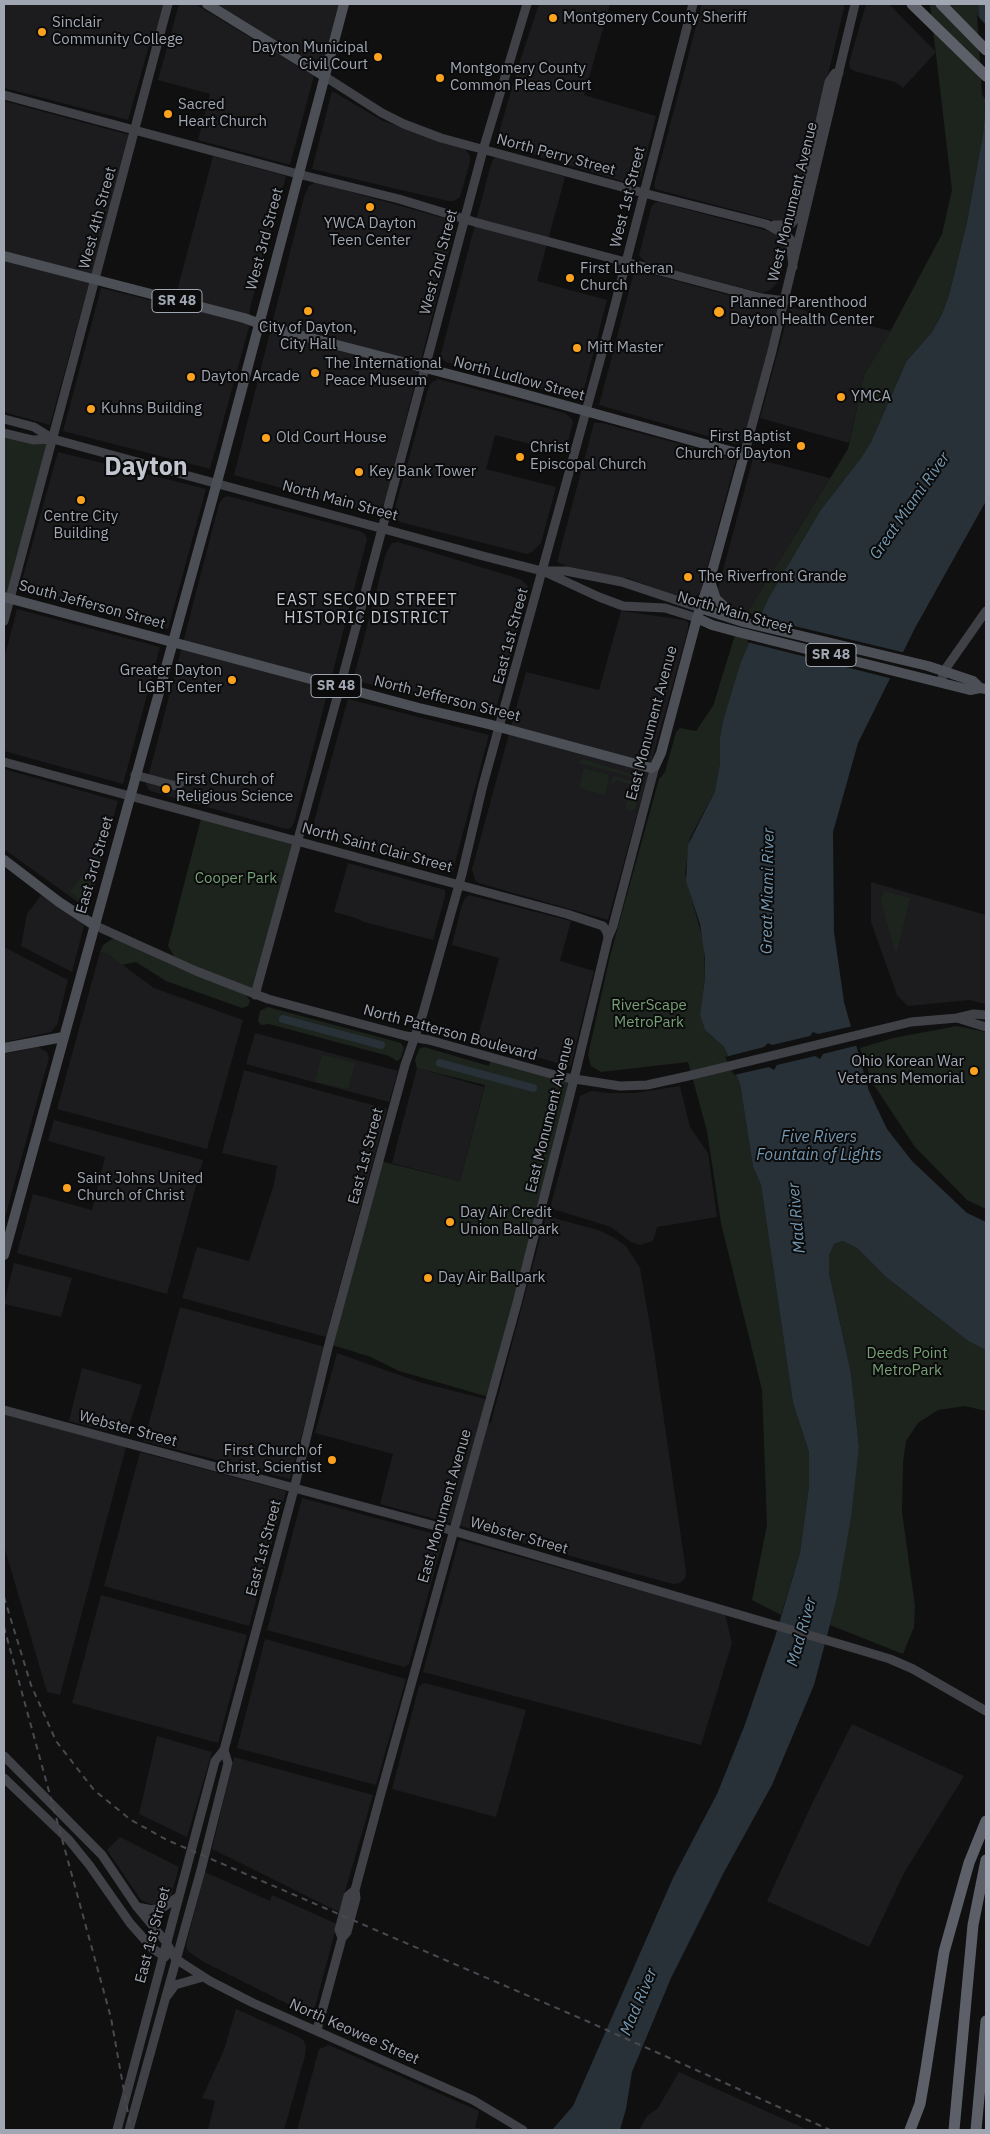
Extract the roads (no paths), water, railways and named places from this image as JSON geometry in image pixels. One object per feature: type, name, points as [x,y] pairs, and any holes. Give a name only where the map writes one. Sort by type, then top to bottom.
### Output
[{"type":"highway","points":[[912,4],[986,76]]},
{"type":"highway","points":[[941,4],[986,50]]},
{"type":"highway","points":[[910,2130],[920,2104],[944,1952],[969,1863],[986,1821]]},
{"type":"highway","points":[[954,2130],[974,1925],[986,1860]]},
{"type":"highway","points":[[976,2130],[986,2020]]},
{"type":"main road","name":"West 4th Street","points":[[4,621],[7,597],[53,439],[168,4]]},
{"type":"main road","points":[[207,4],[324,76]]},
{"type":"main road","name":"West 3rd Street","points":[[216,483],[344,4]]},
{"type":"main road","name":"West 2nd Street","points":[[255,995],[402,458],[483,150],[527,4]]},
{"type":"main road","name":"West 1st Street","points":[[542,571],[626,262],[693,4]]},
{"type":"main road","name":"West Monument Avenue","points":[[710,579],[785,301],[856,4]]},
{"type":"main road","points":[[766,224],[786,226],[792,223],[798,214],[830,82],[835,73],[839,73]]},
{"type":"main road","name":"North Perry Street","points":[[324,76],[356,98],[404,124],[442,138],[643,193],[766,224],[790,239],[793,267]]},
{"type":"main road","points":[[4,95],[298,174],[400,199],[762,298],[785,301]]},
{"type":"main road","name":"SR 48","points":[[4,256],[259,323]]},
{"type":"main road","name":"North Ludlow Street","points":[[259,323],[744,455]]},
{"type":"main road","points":[[4,419],[34,428],[53,439]]},
{"type":"main road","points":[[4,433],[33,440],[53,439]]},
{"type":"main road","name":"North Main Street","points":[[53,439],[542,571],[623,606],[665,608],[742,621],[928,666],[974,681],[983,689]]},
{"type":"main road","name":"East 3rd Street","points":[[4,1255],[216,483]]},
{"type":"main road","name":"North Main Street","points":[[542,571],[566,571],[588,577],[622,582],[698,613],[712,625],[970,690],[983,689]]},
{"type":"main road","name":"East 1st Street","points":[[117,2130],[215,1761],[224,1750],[405,1065],[459,884],[542,571]]},
{"type":"main road","name":"SR 48","points":[[710,579],[716,599],[742,621]]},
{"type":"main road","name":"East Monument Avenue","points":[[317,2030],[342,1938],[347,1932],[356,1898],[355,1890],[527,1265],[608,938],[613,926],[655,766],[661,753],[698,613],[710,579]]},
{"type":"main road","name":"South Jefferson Street","points":[[7,597],[172,642]]},
{"type":"main road","points":[[941,682],[944,671],[986,611]]},
{"type":"main road","name":"North Jefferson Street","points":[[172,642],[646,768],[655,766]]},
{"type":"main road","name":"North Saint Clair Street","points":[[4,762],[459,884],[603,926],[608,932],[608,938]]},
{"type":"main road","points":[[135,775],[176,786],[180,783]]},
{"type":"main road","points":[[4,860],[59,902],[94,925]]},
{"type":"main road","name":"North Patterson Boulevard","points":[[94,925],[255,995],[595,1084],[647,1085],[898,1025],[924,1020],[957,1018],[974,1014],[986,1015]]},
{"type":"main road","points":[[957,1018],[986,1027]]},
{"type":"main road","points":[[4,1048],[63,1038]]},
{"type":"main road","name":"Webster Street","points":[[4,1410],[454,1532],[860,1650],[906,1666],[986,1711]]},
{"type":"main road","name":"East 1st Street","points":[[129,2130],[175,1958],[201,1870],[228,1763],[224,1750]]},
{"type":"main road","name":"North Keowee Street","points":[[4,1756],[102,1854],[137,1907],[166,1942],[175,1958],[203,1978],[254,2003],[473,2100],[524,2130]]},
{"type":"main road","points":[[4,1778],[68,1840],[90,1866],[130,1923],[162,1956]]},
{"type":"main road","points":[[137,1907],[152,1910],[162,1908],[178,1897]]},
{"type":"main road","name":"North Keowee Street","points":[[162,1956],[175,1958]]},
{"type":"main road","points":[[164,2001],[175,1985],[203,1978]]},
{"type":"water","points":[[978,4],[986,4],[986,501],[915,628],[858,743],[833,832],[834,932],[844,1002],[869,1091],[887,1129],[912,1161],[967,1213],[986,1222],[986,1350],[968,1341],[886,1277],[857,1248],[843,1241],[834,1244],[829,1256],[829,1273],[851,1373],[859,1447],[851,1517],[837,1598],[814,1685],[772,1785],[723,1874],[671,1978],[632,2072],[626,2109],[620,2130],[552,2130],[573,2106],[673,1878],[717,1794],[744,1727],[775,1637],[800,1553],[809,1486],[809,1452],[793,1403],[761,1185],[753,1167],[740,1084],[724,1047],[705,1030],[700,1015],[705,978],[705,958],[700,924],[686,881],[688,845],[715,791],[720,763],[720,737],[723,721],[741,662],[768,599],[820,511],[871,442],[906,362],[932,332],[942,314],[949,295],[967,222],[983,134],[985,113]]},
{"type":"waterway","points":[[283,1019],[381,1045]]},
{"type":"waterway","points":[[440,1063],[533,1088]]},
{"type":"railway","points":[[4,1597],[31,1685],[56,1741],[94,1790],[131,1820],[167,1840],[589,2022],[830,2130]]},
{"type":"railway","points":[[4,1627],[111,2018],[131,2130]]},
{"type":"place","name":"Montgomery County Sheriff","points":[[553,18]]},
{"type":"place","name":"Sinclair Community College","points":[[42,32]]},
{"type":"place","name":"Dayton Municipal Civil Court","points":[[378,57]]},
{"type":"place","name":"Montgomery County Common Pleas Court","points":[[440,78]]},
{"type":"place","name":"Sacred Heart Church","points":[[168,114]]},
{"type":"place","name":"YWCA Dayton Teen Center","points":[[370,207]]},
{"type":"place","name":"First Lutheran Church","points":[[570,278]]},
{"type":"place","name":"City of Dayton, City Hall","points":[[308,311]]},
{"type":"place","name":"Planned Parenthood Dayton Health Center","points":[[719,312]]},
{"type":"place","name":"Mitt Master","points":[[577,348]]},
{"type":"place","name":"The International Peace Museum","points":[[315,373]]},
{"type":"place","name":"Dayton Arcade","points":[[191,377]]},
{"type":"place","name":"YMCA","points":[[841,397]]},
{"type":"place","name":"Kuhns Building","points":[[91,409]]},
{"type":"place","name":"Old Court House","points":[[266,438]]},
{"type":"place","name":"First Baptist Church of Dayton","points":[[801,446]]},
{"type":"place","name":"Christ Episcopal Church","points":[[520,457]]},
{"type":"place","name":"Key Bank Tower","points":[[359,472]]},
{"type":"place","name":"Centre City Building","points":[[81,500]]},
{"type":"place","name":"The Riverfront Grande","points":[[688,577]]},
{"type":"place","name":"Greater Dayton LGBT Center","points":[[232,680]]},
{"type":"place","name":"First Church of Religious Science","points":[[166,789]]},
{"type":"place","name":"Ohio Korean War Veterans Memorial","points":[[974,1071]]},
{"type":"place","name":"Saint Johns United Church of Christ","points":[[67,1188]]},
{"type":"place","name":"Day Air Credit Union Ballpark","points":[[450,1222]]},
{"type":"place","name":"Day Air Ballpark","points":[[428,1278]]},
{"type":"place","name":"First Church of Christ, Scientist","points":[[332,1460]]},
{"type":"district","name":"Dayton","points":[[146,468]]},
{"type":"district","name":"EAST SECOND STREET HISTORIC DISTRICT","points":[[367,609]]},
{"type":"water label","name":"Great Miami River","points":[[910,506]]},
{"type":"water label","name":"Great Miami River","points":[[768,891]]},
{"type":"water label","name":"Five Rivers Fountain of Lights","points":[[819,1146]]},
{"type":"water label","name":"Mad River","points":[[797,1218]]},
{"type":"water label","name":"Mad River","points":[[802,1632]]},
{"type":"water label","name":"Mad River","points":[[639,2002]]},
{"type":"park label","name":"Cooper Park","points":[[236,879]]},
{"type":"park label","name":"RiverScape MetroPark","points":[[649,1014]]},
{"type":"park label","name":"Deeds Point MetroPark","points":[[907,1362]]}]
